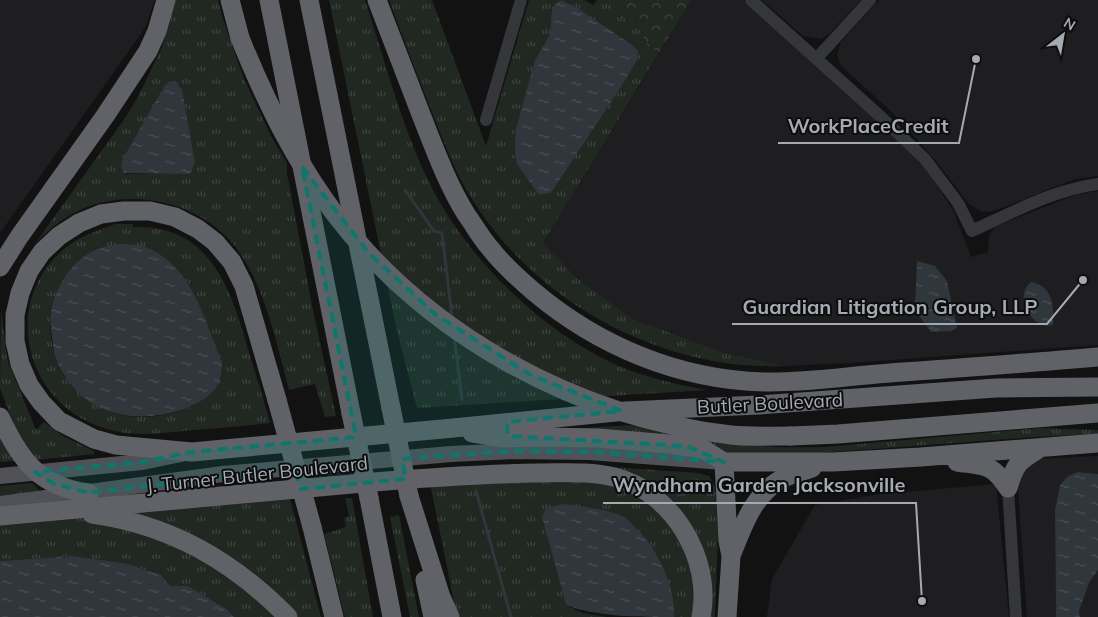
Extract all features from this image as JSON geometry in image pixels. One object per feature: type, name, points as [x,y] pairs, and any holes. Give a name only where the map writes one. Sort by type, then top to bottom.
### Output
[{"type":"highway","points":[[0,267],[148,51],[157,31],[166,0]]},
{"type":"highway","points":[[230,0],[240,38],[267,101],[298,160],[335,214],[368,252],[400,284],[435,314],[482,347],[531,375],[606,406],[690,429],[732,435],[791,436],[896,430],[1098,413]]},
{"type":"highway","points":[[269,0],[392,617]]},
{"type":"highway","points":[[309,0],[432,617]]},
{"type":"highway","points":[[377,0],[442,168],[456,196],[490,249],[517,277],[563,314],[591,332],[629,351],[665,365],[702,375],[749,381],[781,382],[821,381],[864,375],[1098,357]]},
{"type":"highway","points":[[191,452],[116,445],[94,439],[60,421],[41,402],[29,386],[20,364],[15,341],[15,315],[20,292],[29,271],[42,252],[59,236],[79,223],[101,214],[124,211],[150,211],[175,217],[198,229],[215,242],[232,262],[244,286],[277,400],[312,527],[334,617]]},
{"type":"highway","points":[[821,381],[948,393]]},
{"type":"highway","name":"Butler Boulevard","points":[[443,429],[626,410],[759,405],[948,393],[996,388],[1098,387]]},
{"type":"highway","points":[[0,418],[8,434],[35,472],[54,484],[72,491],[89,493]]},
{"type":"highway","points":[[443,429],[502,438],[598,438],[687,446],[703,449],[724,462],[833,462],[1098,443]]},
{"type":"highway","name":"J. Turner Butler Boulevard","points":[[191,452],[443,429]]},
{"type":"highway","points":[[1008,488],[1017,465],[1021,460],[1042,447]]},
{"type":"highway","points":[[921,457],[982,465],[997,472],[1008,488]]},
{"type":"highway","points":[[724,462],[728,541],[731,556],[727,617]]},
{"type":"highway","points":[[731,556],[746,518],[765,491],[785,477],[833,462]]},
{"type":"highway","points":[[0,516],[429,477],[588,473],[615,477],[638,486],[662,504],[684,531],[698,561],[702,578],[704,593],[701,617]]},
{"type":"highway","points":[[409,496],[441,598],[450,617]]},
{"type":"highway","points":[[61,511],[93,514],[131,522],[192,544],[239,573],[264,593],[288,617]]},
{"type":"main road","name":"J. Turner Butler Boulevard","points":[[0,504],[223,474],[451,454],[514,451],[589,452],[724,462]]},
{"type":"main road","name":"J. Turner Butler Boulevard","points":[[0,476],[142,462],[191,452]]},
{"type":"street","points":[[486,120],[521,0]]},
{"type":"street","points":[[751,0],[925,158],[958,203],[972,231],[1039,200],[1077,187],[1098,184]]},
{"type":"street","points":[[817,58],[870,0]]},
{"type":"street","points":[[1008,488],[1016,617]]},
{"type":"highlighted area","points":[[302,167],[368,252],[435,314],[531,375],[622,411],[507,422],[508,436],[687,446],[724,462],[589,452],[514,451],[402,459],[406,479],[301,489],[295,468],[89,493],[54,484],[35,472],[142,462],[191,452],[356,437]]},
{"type":"shaded area","points":[[0,0],[155,0],[145,28],[0,233]]},
{"type":"shaded area","points":[[692,0],[743,0],[880,120],[924,165],[954,212],[971,257],[988,252],[989,235],[996,226],[1075,195],[1098,191],[1098,345],[785,366],[722,352],[633,319],[577,278],[543,243]]},
{"type":"shaded area","points":[[762,0],[861,0],[829,34],[821,39],[803,36]]},
{"type":"shaded area","points":[[879,0],[1098,0],[1098,176],[1075,179],[994,211],[982,212],[969,204],[936,161],[893,113],[841,66],[837,55],[841,42]]},
{"type":"shaded area","points":[[1098,456],[1098,474],[1078,472],[1068,476],[1060,485],[1055,509],[1056,617],[1027,617],[1017,474],[1034,459]]},
{"type":"shaded area","points":[[996,484],[1009,617],[767,617],[772,579],[815,505],[881,494]]},
{"type":"shaded area","points":[[1098,570],[1098,617],[1080,617],[1079,611],[1089,583]]},
{"type":"green space","points":[[173,0],[218,0],[244,79],[271,136],[287,163],[287,173],[312,305],[336,416],[325,417],[315,384],[289,390],[271,322],[252,273],[229,240],[212,225],[193,213],[172,205],[149,200],[126,199],[103,202],[68,216],[50,229],[34,245],[123,121],[138,97],[161,49],[170,22]],"holes":[[[167,83],[180,85],[195,162],[191,173],[125,174],[122,160]]]},
{"type":"green space","points":[[329,0],[365,0],[410,138],[429,182],[444,210],[462,237],[506,287],[557,330],[584,348],[612,363],[671,383],[707,390],[417,408],[396,327]]},
{"type":"green space","points":[[389,0],[432,0],[486,146],[529,0],[561,0],[584,0],[593,5],[597,0],[618,0],[622,18],[644,20],[644,40],[659,53],[543,243],[577,278],[633,319],[722,352],[785,366],[739,365],[694,357],[649,343],[607,324],[567,299],[531,270],[499,237],[461,180],[435,120]],"holes":[[[561,0],[623,84],[551,193],[539,195],[535,60],[550,34],[552,7]]]},
{"type":"green space","points":[[618,0],[692,0],[659,53],[644,40],[644,20],[622,18]]},
{"type":"green space","points":[[115,224],[133,224],[133,227],[150,227],[179,235],[195,245],[208,258],[219,274],[236,309],[270,423],[160,433],[126,433],[104,428],[77,416],[55,397],[40,375],[30,350],[28,323],[32,296],[44,271],[64,249],[82,237]],"holes":[[[119,244],[136,245],[213,392],[190,407],[176,412],[148,417],[119,414],[106,410],[75,388],[58,365],[50,326]]]},
{"type":"green space","points":[[1,309],[7,359],[36,430],[44,422],[63,436],[94,451],[94,454],[36,460],[16,431],[0,388]]},
{"type":"green space","points":[[630,425],[703,440],[775,447],[825,447],[1041,428],[1098,430],[1098,434],[805,454],[723,454],[572,429]]},
{"type":"green space","points":[[0,434],[15,461],[0,462]]},
{"type":"green space","points":[[582,465],[699,473],[709,476],[715,487],[718,533],[715,617],[709,617],[711,594],[645,484]]},
{"type":"green space","points":[[611,482],[658,508],[692,559],[695,617],[674,617],[674,608],[625,518],[565,504],[542,517],[566,605],[583,613],[607,617],[458,617],[430,483]]},
{"type":"green space","points":[[32,483],[41,492],[0,497],[0,486]]},
{"type":"green space","points":[[289,495],[321,617],[294,617],[261,585],[100,511]]},
{"type":"green space","points":[[345,498],[352,498],[373,617],[345,617],[324,534],[346,527],[344,518],[349,516]]},
{"type":"green space","points":[[399,515],[419,617],[410,617],[390,517]]},
{"type":"green space","points":[[83,518],[129,527],[209,561],[279,617],[234,617],[228,610],[188,586],[170,586],[161,575],[72,556],[0,561],[0,520]]},
{"type":"water","points":[[561,0],[579,9],[632,45],[638,51],[638,58],[551,193],[539,195],[517,164],[515,149],[516,129],[535,60],[550,34],[552,7]]},
{"type":"water","points":[[170,81],[176,81],[182,89],[195,162],[191,173],[124,173],[121,167],[122,160],[165,85]]},
{"type":"water","points":[[119,244],[142,246],[159,254],[173,265],[184,278],[202,311],[222,362],[222,371],[218,385],[210,395],[189,407],[156,416],[123,415],[107,410],[92,403],[79,393],[67,379],[58,364],[54,351],[51,322],[53,302],[58,289],[71,268],[83,257],[96,250]]},
{"type":"water","points":[[917,261],[935,266],[947,281],[957,328],[951,331],[931,332],[915,310]]},
{"type":"water","points":[[1031,282],[1038,284],[1048,292],[1052,304],[1053,325],[1038,323],[1027,311],[1024,295],[1026,288]]},
{"type":"water","points":[[1078,472],[1098,474],[1098,570],[1089,583],[1079,611],[1080,617],[1056,617],[1055,509],[1060,485],[1068,476]]},
{"type":"water","points":[[565,504],[618,514],[624,517],[644,536],[664,569],[672,593],[674,617],[605,614],[566,605],[542,517],[545,510],[553,506]]},
{"type":"water","points":[[72,556],[128,564],[161,575],[170,586],[188,586],[228,610],[234,617],[0,617],[0,561]]},
{"type":"waterway","points":[[405,190],[434,231],[442,233],[452,317]]},
{"type":"waterway","points":[[454,336],[462,399]]},
{"type":"waterway","points":[[476,491],[511,617]]},
{"type":"place","name":"WorkPlaceCredit","points":[[976,59]]},
{"type":"place","name":"Guardian Litigation Group, LLP","points":[[1083,280]]},
{"type":"place","name":"Wyndham Garden Jacksonville","points":[[922,601]]}]
